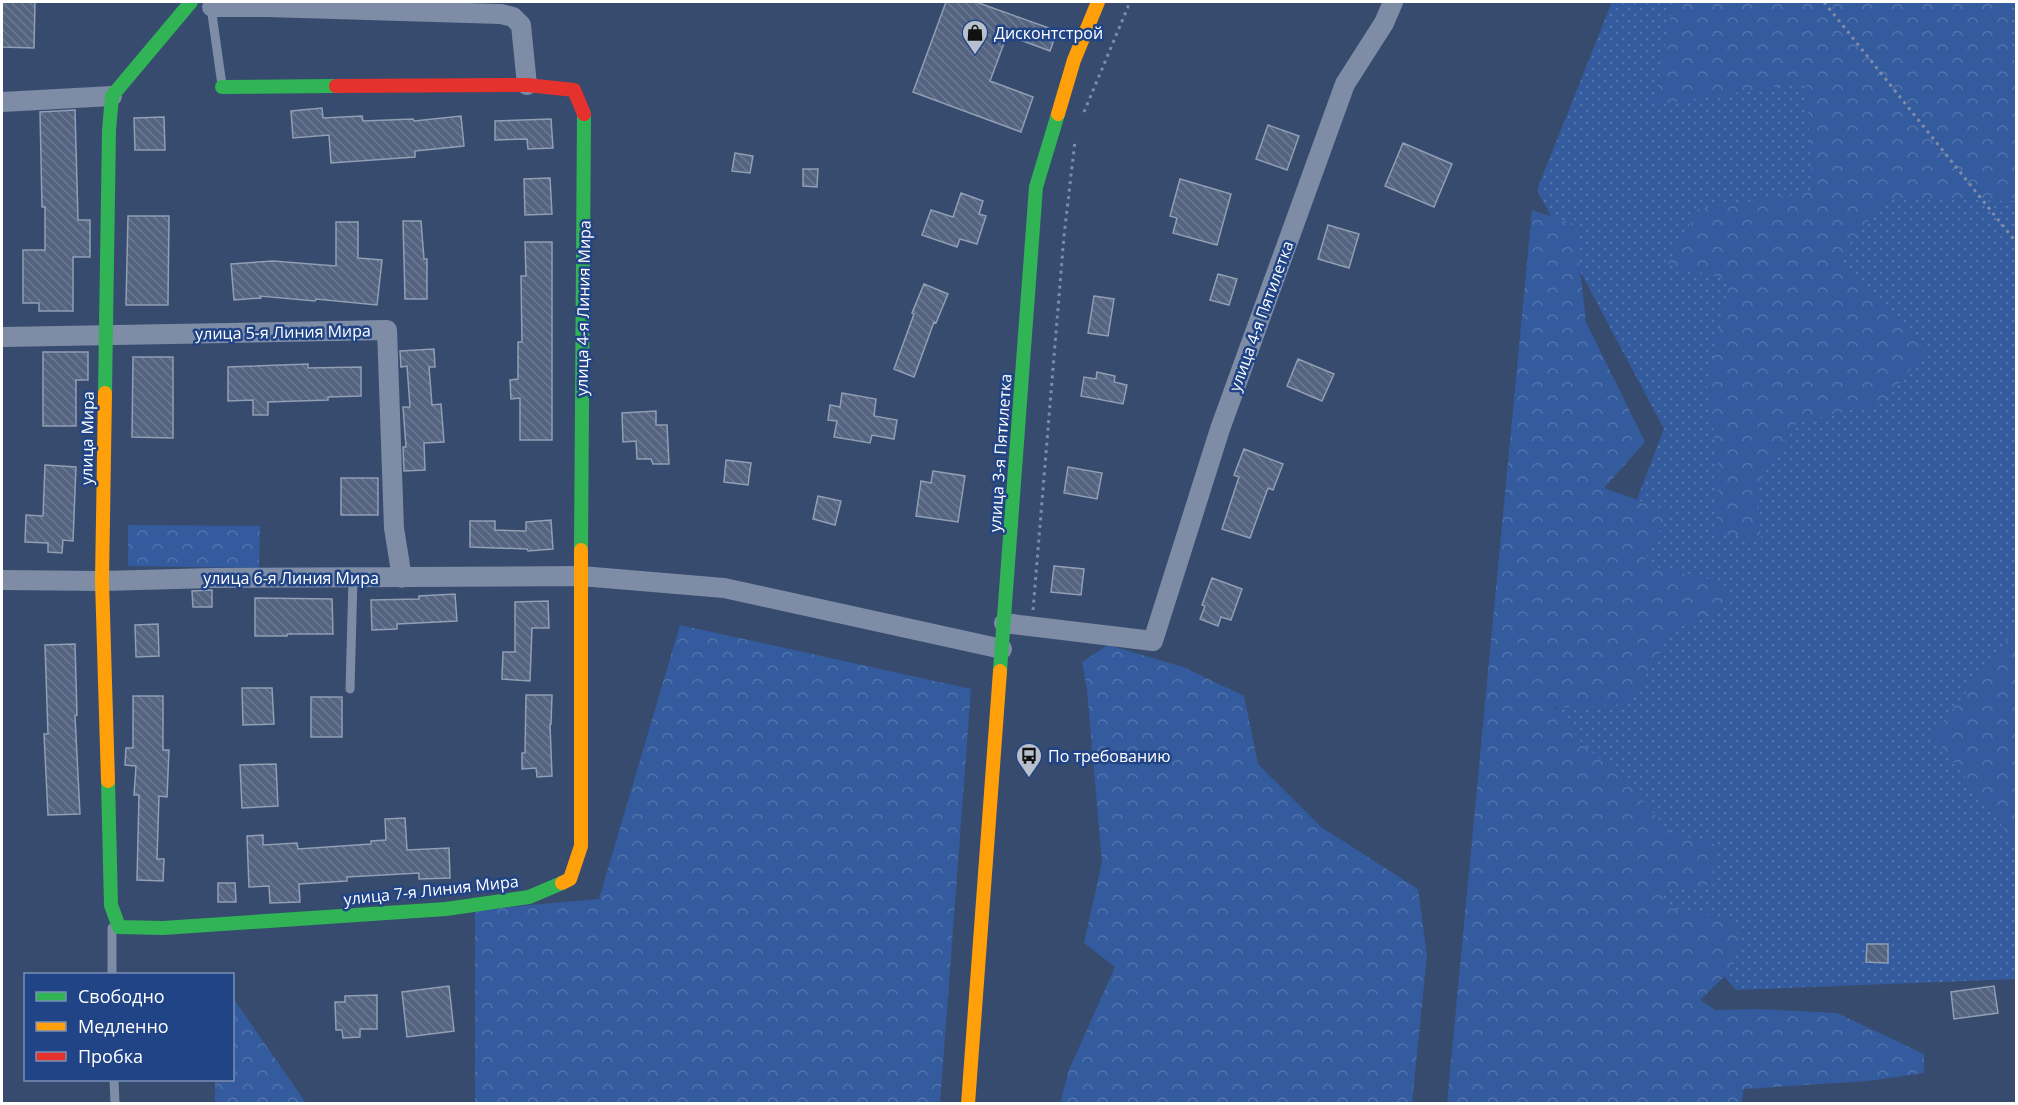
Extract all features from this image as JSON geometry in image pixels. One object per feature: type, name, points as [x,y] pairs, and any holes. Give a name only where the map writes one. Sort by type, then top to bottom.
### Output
[{"type":"street","points":[[2,102],[111,96],[191,2]]},
{"type":"street","name":"улица 3-я Пятилетка","points":[[968,1104],[1036,187],[1074,60],[1098,2]]},
{"type":"street","name":"улица 4-я Пятилетка","points":[[1032,626],[1153,641],[1220,429],[1345,84],[1384,23],[1393,2]]},
{"type":"street","points":[[211,4],[501,14],[513,17],[521,25],[527,85]]},
{"type":"street","name":"улица 4-я Линия Мира","points":[[222,87],[527,85],[574,90],[585,117],[581,576]]},
{"type":"street","name":"улица Мира","points":[[111,96],[102,581],[111,904]]},
{"type":"street","name":"улица 5-я Линия Мира","points":[[2,337],[387,330],[394,528],[402,578]]},
{"type":"street","name":"улица 6-я Линия Мира","points":[[2,580],[581,576],[724,588],[1002,649]]},
{"type":"street","name":"улица 7-я Линия Мира","points":[[111,904],[119,927],[163,928],[446,909],[529,897],[570,879],[581,846],[581,576]]},
{"type":"street","points":[[1004,623],[1032,626]]},
{"type":"lane","points":[[211,4],[222,87]]},
{"type":"lane","points":[[350,689],[353,578]]},
{"type":"lane","points":[[111,904],[112,973]]},
{"type":"lane","points":[[114,1081],[115,1104]]},
{"type":"path","points":[[1081,119],[1130,2]]},
{"type":"path","points":[[1824,2],[2016,242]]},
{"type":"path","points":[[1032,626],[1063,248],[1076,130]]},
{"type":"green space","points":[[1612,2],[2016,2],[2016,979],[1736,990],[1535,764],[1664,429],[1537,190]]},
{"type":"green space","points":[[1673,2],[2008,2],[2016,79],[2016,201],[1886,198],[1838,259],[1925,352],[1884,402],[1797,423],[1757,485],[1761,539],[1716,534],[1719,469],[1707,386],[1730,280],[1668,264],[1698,209],[1813,192],[1806,82],[1654,105]]},
{"type":"green space","points":[[1532,210],[1575,224],[1586,322],[1645,442],[1604,488],[1669,511],[1643,564],[1716,581],[1731,602],[1672,631],[1629,704],[1554,708],[1582,743],[1626,782],[1671,833],[1715,844],[1713,885],[1659,888],[1670,908],[1733,919],[1741,944],[1731,970],[1700,1000],[1716,1010],[1760,1009],[1837,1013],[1924,1054],[1924,1073],[1868,1081],[1744,1089],[1741,1103],[1447,1103]]},
{"type":"green space","points":[[128,525],[260,526],[259,568],[128,566]]},
{"type":"green space","points":[[680,625],[971,689],[940,1103],[475,1104],[475,910],[599,899]]},
{"type":"green space","points":[[2016,628],[2016,844],[1933,735]]},
{"type":"green space","points":[[1108,645],[1183,667],[1244,696],[1258,764],[1321,827],[1418,889],[1427,955],[1412,1103],[1060,1103],[1069,1070],[1115,967],[1084,943],[1102,862],[1087,690],[1082,662]]},
{"type":"green space","points":[[234,999],[306,1103],[215,1103],[215,1081],[234,1081]]},
{"type":"building","points":[[2,2],[35,2],[34,48],[2,47]]},
{"type":"building","points":[[946,2],[976,2],[1057,31],[1050,51],[1007,35],[990,81],[1033,97],[1021,132],[913,92]]},
{"type":"building","points":[[322,108],[323,118],[362,116],[363,121],[413,119],[414,121],[461,116],[464,146],[415,151],[415,157],[331,163],[329,135],[293,138],[291,111]]},
{"type":"building","points":[[75,110],[78,220],[90,220],[90,257],[73,257],[73,311],[39,311],[39,303],[23,303],[23,250],[45,250],[40,112]]},
{"type":"building","points":[[164,117],[165,150],[135,150],[134,118]]},
{"type":"building","points":[[551,119],[553,148],[528,149],[527,139],[495,140],[495,121]]},
{"type":"building","points":[[1268,125],[1299,136],[1287,170],[1256,159]]},
{"type":"building","points":[[1403,143],[1452,164],[1434,207],[1385,186]]},
{"type":"building","points":[[735,153],[753,156],[750,173],[732,171]]},
{"type":"building","points":[[803,169],[818,169],[817,187],[803,186]]},
{"type":"building","points":[[550,178],[552,214],[525,215],[524,179]]},
{"type":"building","points":[[1180,179],[1231,194],[1217,245],[1173,233],[1177,218],[1170,216]]},
{"type":"building","points":[[961,193],[983,201],[979,214],[986,216],[977,244],[960,239],[957,247],[922,235],[931,210],[953,217]]},
{"type":"building","points":[[128,216],[169,216],[168,305],[126,305]]},
{"type":"building","points":[[403,221],[421,221],[424,259],[427,259],[427,299],[405,299]]},
{"type":"building","points":[[336,222],[358,222],[358,258],[382,260],[377,305],[260,296],[261,298],[234,300],[231,264],[273,261],[336,266]]},
{"type":"building","points":[[1328,225],[1359,234],[1349,268],[1318,259]]},
{"type":"building","points":[[525,242],[552,242],[552,440],[520,440],[520,398],[511,399],[510,380],[518,379],[518,342],[522,342],[521,276],[526,276]]},
{"type":"building","points":[[1218,274],[1237,279],[1229,305],[1210,300]]},
{"type":"building","points":[[924,284],[948,294],[936,323],[934,322],[914,377],[894,369]]},
{"type":"building","points":[[1094,296],[1114,299],[1108,336],[1088,333]]},
{"type":"building","points":[[434,349],[435,367],[429,367],[432,405],[441,404],[444,442],[424,443],[425,470],[404,471],[403,447],[406,447],[403,407],[410,407],[407,366],[401,367],[400,351]]},
{"type":"building","points":[[43,352],[88,352],[88,380],[76,380],[76,426],[43,426]]},
{"type":"building","points":[[133,357],[173,357],[173,438],[132,437]]},
{"type":"building","points":[[1298,359],[1334,374],[1322,401],[1287,386]]},
{"type":"building","points":[[308,364],[308,368],[361,367],[361,396],[328,397],[328,400],[268,402],[268,415],[253,415],[253,400],[228,401],[228,367]]},
{"type":"building","points":[[1097,372],[1115,376],[1114,382],[1127,385],[1123,404],[1081,396],[1084,377],[1096,379]]},
{"type":"building","points":[[842,393],[876,399],[874,416],[897,420],[894,439],[872,435],[870,443],[834,437],[837,421],[828,420],[830,405],[840,407]]},
{"type":"building","points":[[656,411],[656,425],[667,425],[669,464],[653,464],[651,459],[637,459],[636,441],[623,442],[622,413]]},
{"type":"building","points":[[1244,449],[1283,464],[1273,490],[1268,488],[1250,538],[1222,529],[1239,477],[1234,475]]},
{"type":"building","points":[[726,460],[751,463],[748,485],[724,482]]},
{"type":"building","points":[[45,465],[76,467],[73,541],[63,540],[62,553],[48,552],[48,543],[25,542],[26,515],[43,516]]},
{"type":"building","points":[[1068,467],[1102,473],[1097,499],[1064,493]]},
{"type":"building","points":[[933,471],[965,476],[958,522],[916,516],[921,481],[931,483]]},
{"type":"building","points":[[341,478],[378,478],[378,515],[341,515]]},
{"type":"building","points":[[818,496],[841,501],[835,525],[813,519]]},
{"type":"building","points":[[551,520],[553,549],[528,551],[527,549],[470,547],[470,521],[495,521],[495,530],[526,531],[526,522]]},
{"type":"building","points":[[1054,566],[1084,569],[1081,595],[1051,592]]},
{"type":"building","points":[[1212,578],[1242,589],[1231,620],[1221,617],[1218,626],[1200,619],[1205,606],[1202,605]]},
{"type":"building","points":[[212,590],[212,607],[193,607],[192,591]]},
{"type":"building","points":[[455,594],[457,621],[397,624],[397,629],[372,630],[371,600],[419,599],[419,596]]},
{"type":"building","points":[[255,598],[332,599],[333,634],[255,636]]},
{"type":"building","points":[[548,601],[549,628],[532,628],[530,681],[502,679],[503,652],[515,652],[515,602]]},
{"type":"building","points":[[158,624],[159,656],[136,657],[135,625]]},
{"type":"building","points":[[75,644],[77,715],[75,716],[80,814],[48,815],[44,734],[48,734],[45,645]]},
{"type":"building","points":[[242,688],[272,688],[274,724],[243,725]]},
{"type":"building","points":[[526,695],[552,695],[550,724],[552,776],[537,777],[536,768],[522,769],[522,753],[525,753]]},
{"type":"building","points":[[133,696],[163,696],[163,750],[169,750],[167,797],[159,796],[157,859],[164,859],[163,881],[137,880],[139,795],[134,795],[136,766],[125,765],[126,748],[133,748]]},
{"type":"building","points":[[311,697],[342,697],[342,737],[311,737]]},
{"type":"building","points":[[276,764],[278,806],[242,808],[240,765]]},
{"type":"building","points":[[405,818],[407,850],[449,848],[450,878],[419,879],[419,873],[347,877],[347,881],[299,884],[300,902],[270,903],[269,886],[249,887],[247,836],[263,835],[263,845],[297,843],[298,849],[371,844],[371,841],[386,840],[385,819]]},
{"type":"building","points":[[218,883],[235,883],[236,902],[218,902]]},
{"type":"building","points":[[1867,944],[1888,944],[1888,963],[1866,962]]},
{"type":"building","points":[[449,986],[454,1031],[407,1037],[402,992]]},
{"type":"building","points":[[1994,986],[1998,1013],[1954,1019],[1951,992]]},
{"type":"building","points":[[377,995],[377,1029],[360,1029],[360,1037],[343,1038],[342,1030],[336,1030],[335,1002],[345,1002],[345,996]]},
{"type":"traffic: fast","points":[[105,393],[109,130],[112,96],[191,2]]},
{"type":"traffic: fast","points":[[222,87],[336,86]]},
{"type":"traffic: fast","points":[[581,550],[584,114]]},
{"type":"traffic: fast","points":[[1000,671],[1036,187],[1058,114]]},
{"type":"traffic: fast","points":[[108,781],[111,905],[119,927],[163,928],[446,909],[529,897],[562,883]]},
{"type":"traffic: slow","points":[[1058,114],[1074,60],[1098,2]]},
{"type":"traffic: slow","points":[[105,393],[102,581],[108,781]]},
{"type":"traffic: slow","points":[[562,883],[570,879],[581,846],[581,550]]},
{"type":"traffic: slow","points":[[968,1104],[1000,671]]},
{"type":"traffic: jam","points":[[336,86],[527,85],[574,90],[584,114]]},
{"type":"place","name":"Дисконтстрой","points":[[975,56]]},
{"type":"place","name":"По требованию","points":[[1029,779]]}]
